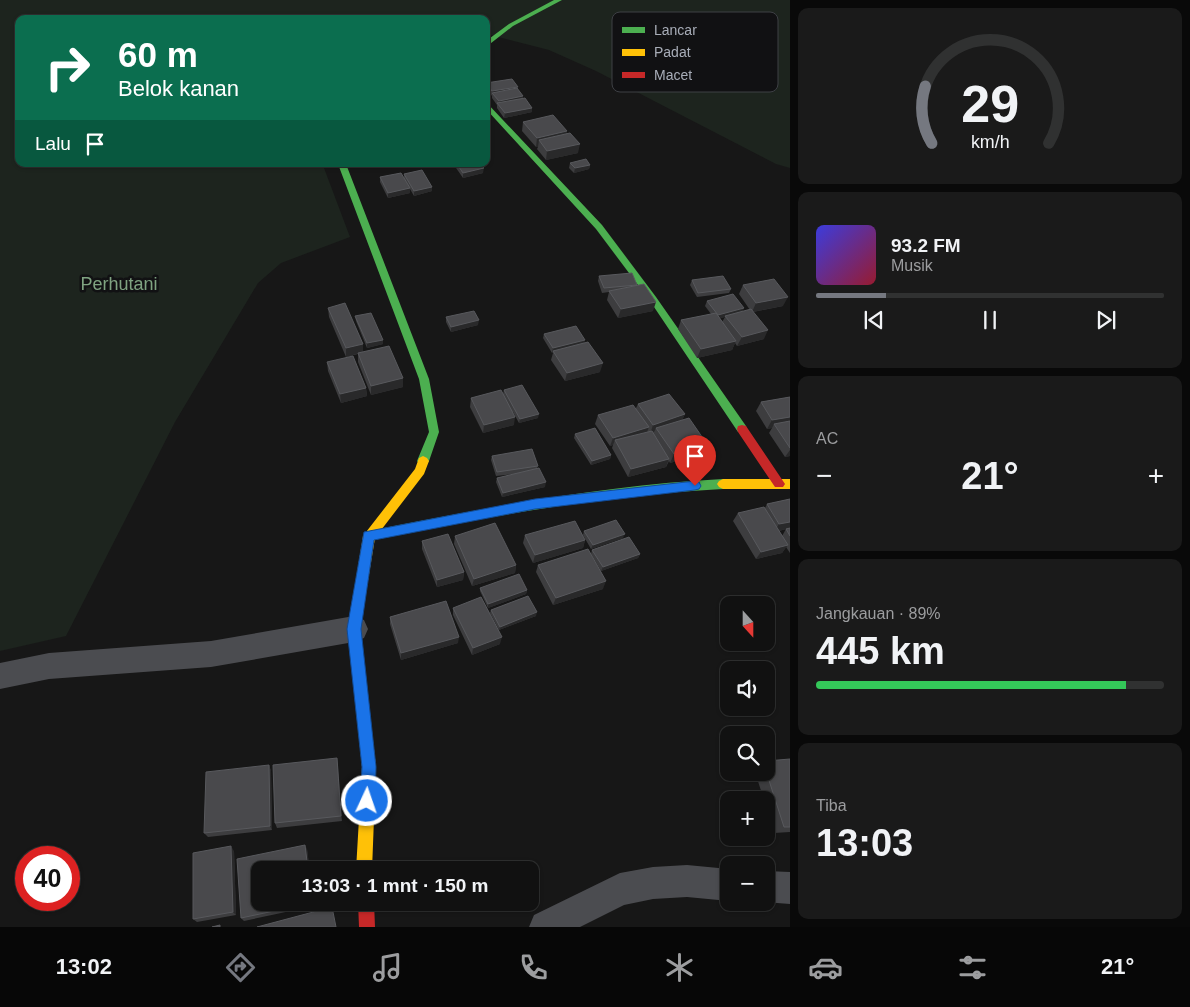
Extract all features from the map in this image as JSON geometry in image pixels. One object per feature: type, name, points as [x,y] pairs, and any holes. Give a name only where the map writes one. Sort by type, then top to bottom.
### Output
[{"type":"street","points":[[490,40],[527,15],[559,0]]},
{"type":"street","points":[[490,108],[599,227],[653,298],[784,484]]},
{"type":"street","points":[[343,167],[424,379],[434,432],[420,471],[369,536],[354,629],[369,767],[364,861]]},
{"type":"street","points":[[369,536],[535,504],[636,491],[715,484],[784,484]]},
{"type":"street","points":[[0,676],[50,666],[211,654],[354,629]]},
{"type":"street","points":[[546,927],[620,890],[662,882],[720,884]]},
{"type":"street","points":[[775,887],[790,888]]},
{"type":"street","points":[[366,911],[367,927]]},
{"type":"green space","name":"Perhutani","points":[[0,0],[790,0],[790,168],[776,164],[637,92],[778,92],[778,12],[612,12],[612,79],[549,50],[490,35],[490,15],[15,15],[15,167],[324,167],[350,237],[281,263],[258,283],[175,422],[66,636],[0,651]]},
{"type":"building","points":[[512,79],[518,87],[492,91],[490,82]]},
{"type":"building","points":[[517,88],[523,96],[499,101],[492,93]]},
{"type":"building","points":[[525,98],[532,108],[505,113],[497,103]]},
{"type":"building","points":[[553,115],[567,131],[537,138],[523,122]]},
{"type":"building","points":[[570,133],[580,144],[547,151],[539,140]]},
{"type":"building","points":[[586,159],[590,165],[575,168],[570,163]]},
{"type":"building","points":[[459,167],[484,168],[463,173]]},
{"type":"building","points":[[422,170],[432,187],[414,191],[404,174]]},
{"type":"building","points":[[401,173],[410,188],[388,193],[380,177]]},
{"type":"building","points":[[632,273],[637,285],[604,288],[599,276]]},
{"type":"building","points":[[723,276],[731,289],[698,293],[692,280]]},
{"type":"building","points":[[774,279],[788,297],[756,303],[743,285]]},
{"type":"building","points":[[644,284],[656,302],[621,309],[609,291]]},
{"type":"building","points":[[733,294],[744,308],[718,315],[707,301]]},
{"type":"building","points":[[345,303],[363,344],[346,348],[328,308]]},
{"type":"building","points":[[751,309],[768,330],[742,337],[725,316]]},
{"type":"building","points":[[474,311],[479,320],[451,327],[446,317]]},
{"type":"building","points":[[371,313],[383,340],[367,343],[355,316]]},
{"type":"building","points":[[716,313],[736,341],[701,349],[681,320]]},
{"type":"building","points":[[576,326],[585,340],[553,348],[544,334]]},
{"type":"building","points":[[588,342],[603,363],[567,373],[553,351]]},
{"type":"building","points":[[389,346],[403,378],[371,386],[358,353]]},
{"type":"building","points":[[353,356],[366,388],[340,394],[327,362]]},
{"type":"building","points":[[522,385],[539,414],[520,419],[504,390]]},
{"type":"building","points":[[501,390],[515,417],[484,425],[471,398]]},
{"type":"building","points":[[669,394],[685,414],[653,425],[638,404]]},
{"type":"building","points":[[790,397],[790,417],[772,420],[761,402]]},
{"type":"building","points":[[633,405],[649,427],[613,438],[598,415]]},
{"type":"building","points":[[689,418],[707,444],[674,454],[656,428]]},
{"type":"building","points":[[790,421],[790,448],[774,424]]},
{"type":"building","points":[[595,428],[611,455],[592,461],[575,434]]},
{"type":"building","points":[[652,431],[669,459],[631,469],[615,440]]},
{"type":"building","points":[[532,449],[538,466],[497,472],[492,456]]},
{"type":"building","points":[[539,468],[546,482],[503,493],[497,478]]},
{"type":"building","points":[[790,499],[790,522],[779,524],[767,504]]},
{"type":"building","points":[[764,507],[788,545],[761,552],[738,513]]},
{"type":"building","points":[[616,520],[625,534],[593,545],[584,531]]},
{"type":"building","points":[[575,521],[585,540],[535,555],[525,535]]},
{"type":"building","points":[[495,523],[516,565],[474,579],[455,536]]},
{"type":"building","points":[[790,528],[790,536],[786,529]]},
{"type":"building","points":[[448,534],[464,572],[437,580],[422,541]]},
{"type":"building","points":[[629,537],[640,554],[603,567],[592,550]]},
{"type":"building","points":[[588,549],[606,581],[556,598],[538,565]]},
{"type":"building","points":[[519,574],[527,590],[488,604],[480,588]]},
{"type":"building","points":[[528,596],[537,612],[500,627],[491,610]]},
{"type":"building","points":[[481,597],[502,637],[473,648],[453,608]]},
{"type":"building","points":[[446,601],[459,637],[401,653],[390,617]]},
{"type":"building","points":[[337,758],[341,816],[275,823],[273,765]]},
{"type":"building","points":[[790,759],[790,827],[784,827],[775,799],[775,791],[772,791],[769,781],[775,781],[775,760]]},
{"type":"building","points":[[269,765],[270,826],[204,833],[206,772]]},
{"type":"building","points":[[305,845],[307,861],[251,861],[251,911],[274,911],[241,918],[237,859]]},
{"type":"building","points":[[231,846],[233,912],[193,919],[193,853]]},
{"type":"building","points":[[317,911],[333,911],[336,927],[257,927]]},
{"type":"traffic: fast","points":[[490,42],[511,25],[559,0]]},
{"type":"traffic: fast","points":[[490,108],[599,227],[653,299],[742,429]]},
{"type":"traffic: fast","points":[[343,167],[424,379],[434,432],[423,461]]},
{"type":"traffic: fast","points":[[369,536],[545,502],[634,490],[723,484]]},
{"type":"traffic: slow","points":[[364,861],[369,767],[354,629],[369,536],[420,471],[423,461]]},
{"type":"traffic: slow","points":[[723,484],[790,484]]},
{"type":"traffic: jam","points":[[742,429],[779,484]]},
{"type":"traffic: jam","points":[[366,911],[367,927]]},
{"type":"route","points":[[367,801],[369,767],[354,629],[369,536],[535,504],[636,491],[695,486]]}]
